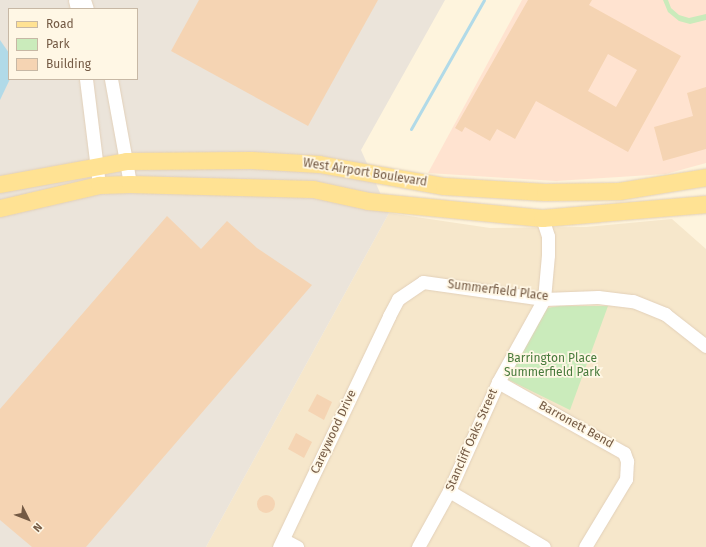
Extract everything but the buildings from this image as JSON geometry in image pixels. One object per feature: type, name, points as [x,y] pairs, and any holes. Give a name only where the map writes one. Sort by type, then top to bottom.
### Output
[{"type":"main road","name":"West Airport Boulevard","points":[[0,184],[96,164],[126,161],[251,160],[320,164],[443,186],[544,192],[618,190],[706,177]]},
{"type":"main road","name":"West Airport Boulevard","points":[[0,208],[99,185],[130,184],[313,190],[368,200],[542,218],[706,204]]},
{"type":"main road","points":[[440,208],[443,186]]},
{"type":"main road","points":[[542,218],[544,192]]},
{"type":"street","points":[[86,80],[99,185]]},
{"type":"street","points":[[111,80],[130,184]]},
{"type":"street","name":"Stancliff Oaks Street","points":[[418,547],[449,491],[498,382],[544,299],[548,255],[548,236],[542,218]]},
{"type":"street","name":"Summerfield Place","points":[[389,316],[398,299],[423,282],[544,299],[598,297],[633,301],[666,314],[706,346]]},
{"type":"street","name":"Careywood Drive","points":[[282,543],[389,316]]},
{"type":"street","name":"Barronett Bend","points":[[498,382],[624,453],[627,461],[626,479],[585,547]]},
{"type":"street","points":[[449,491],[544,547]]},
{"type":"street","points":[[282,543],[297,547]]},
{"type":"shaded area","points":[[0,0],[445,0],[361,150],[389,213],[206,547],[0,547]]},
{"type":"shaded area","points":[[522,0],[706,0],[706,163],[666,174],[556,181],[428,173]]},
{"type":"shaded area","points":[[389,213],[490,228],[586,227],[672,219],[706,249],[706,547],[206,547]]},
{"type":"green space","points":[[663,0],[668,0],[671,8],[679,15],[689,18],[706,14],[706,20],[690,24],[679,21],[668,12]]},
{"type":"green space","name":"Barrington Place Summerfield Park","points":[[559,306],[608,306],[570,410],[507,379],[547,308]]},
{"type":"water","points":[[0,40],[8,52],[8,80],[10,80],[0,100]]},
{"type":"waterway","points":[[411,129],[484,0]]}]
